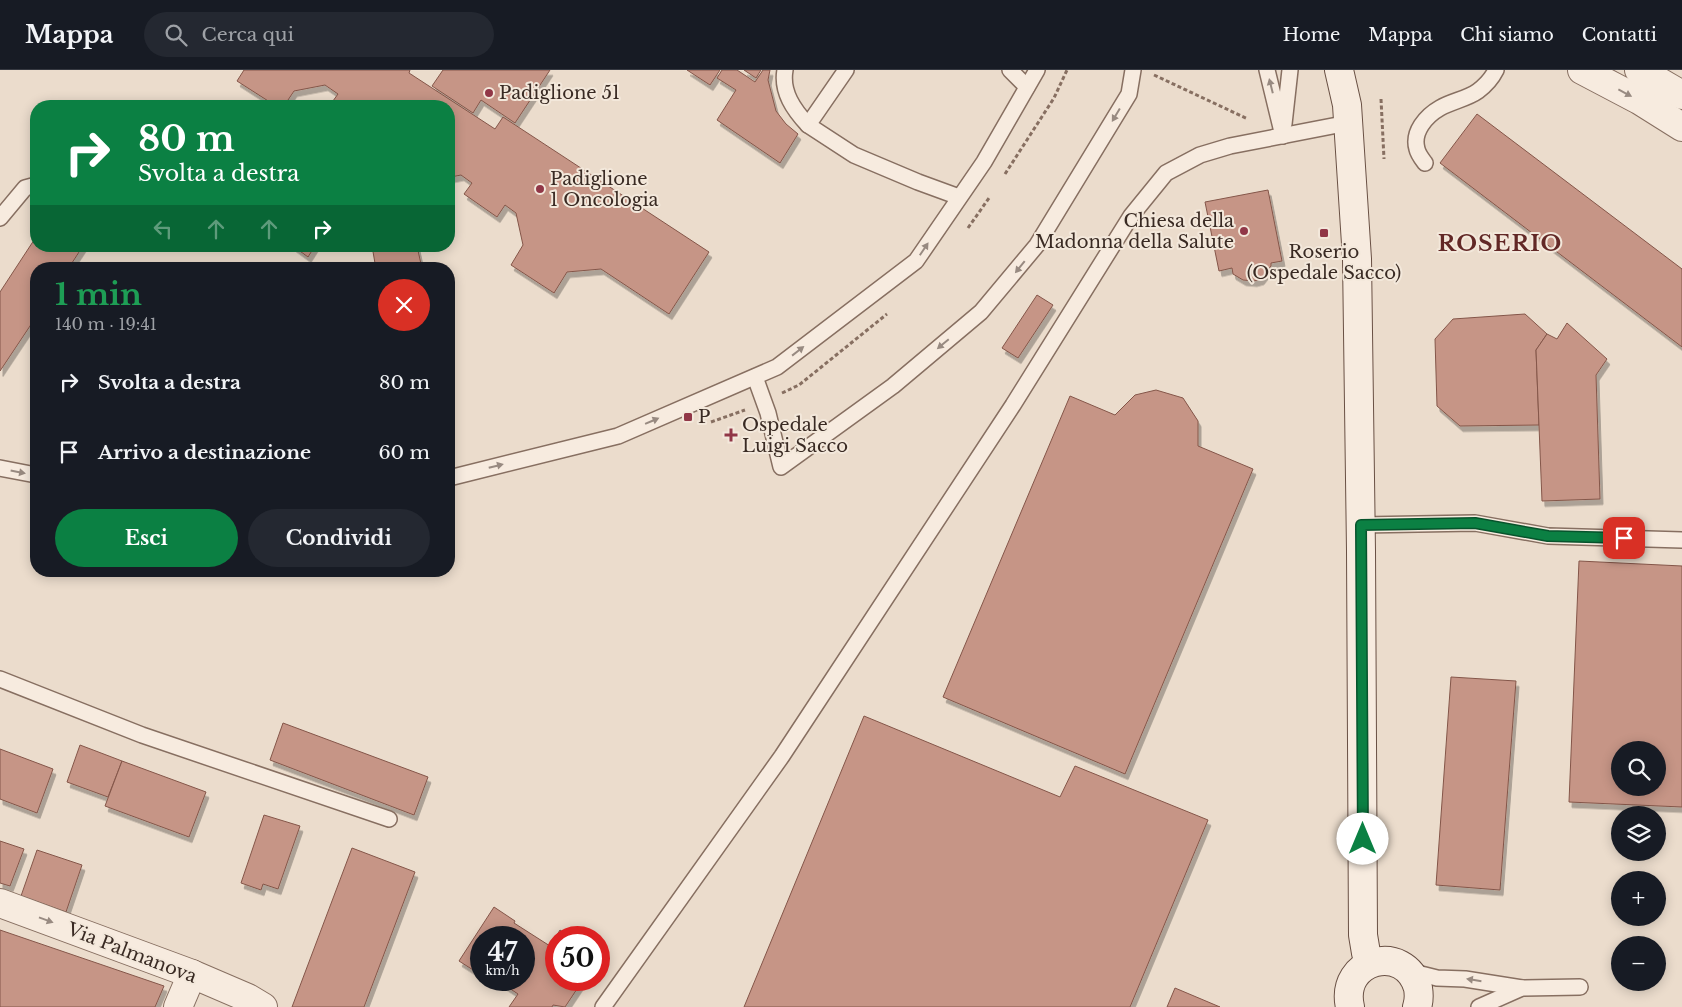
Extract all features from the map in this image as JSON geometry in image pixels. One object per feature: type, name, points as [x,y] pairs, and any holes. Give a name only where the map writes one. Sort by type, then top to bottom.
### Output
[{"type":"main road","points":[[1339,70],[1348,114],[1356,259],[1361,525],[1363,935],[1370,963]]},
{"type":"main road","points":[[1348,114],[1355,70]]},
{"type":"main road","points":[[1582,70],[1639,100],[1682,127]]},
{"type":"main road","points":[[1640,70],[1682,96]]},
{"type":"main road","name":"Via Palmanova","points":[[0,903],[192,974],[248,998],[263,1007]]},
{"type":"main road","points":[[1350,1007],[1348,997],[1356,974],[1370,963],[1378,961],[1394,962],[1409,971],[1416,980],[1419,992],[1417,1007]]},
{"type":"main road","points":[[178,1007],[192,974]]},
{"type":"lane","points":[[785,70],[785,90],[792,108],[808,125],[854,155],[959,197]]},
{"type":"lane","points":[[808,125],[846,70]]},
{"type":"lane","points":[[1010,70],[1027,87]]},
{"type":"lane","points":[[455,477],[618,436],[777,368],[916,261],[984,162],[1037,70]]},
{"type":"lane","points":[[755,377],[768,413],[781,468],[893,386],[981,312],[1037,245],[1129,94],[1133,70]]},
{"type":"lane","points":[[1267,70],[1283,136]]},
{"type":"lane","points":[[1283,136],[1290,70]]},
{"type":"lane","points":[[1425,163],[1417,150],[1416,139],[1419,128],[1428,116],[1441,107],[1478,91],[1488,83],[1496,70]]},
{"type":"lane","points":[[603,1007],[782,756],[1013,405],[1131,216],[1166,173],[1200,155],[1230,146],[1283,136],[1348,114]]},
{"type":"lane","points":[[0,218],[24,188],[30,186]]},
{"type":"lane","points":[[0,468],[30,474]]},
{"type":"lane","points":[[1361,525],[1475,523],[1548,536],[1682,540]]},
{"type":"lane","points":[[0,679],[142,735],[389,819]]},
{"type":"lane","points":[[1409,971],[1437,978],[1465,979],[1522,988],[1580,987]]},
{"type":"lane","points":[[1480,1007],[1522,988]]},
{"type":"path","points":[[1152,74],[1283,136]]},
{"type":"path","points":[[1381,99],[1384,159]]},
{"type":"building","name":"Padiglione 1 Oncologia","points":[[244,70],[410,70],[409,73],[450,100],[334,100],[338,94],[325,85],[294,91],[288,100],[267,100],[237,81]]},
{"type":"building","name":"Padiglione 51","points":[[443,70],[550,70],[515,123],[481,100],[473,113],[432,86]]},
{"type":"building","points":[[687,70],[720,70],[710,85]]},
{"type":"building","points":[[722,70],[737,70],[755,82],[763,70],[770,70],[768,80],[776,111],[786,124],[798,134],[780,163],[717,120],[736,90],[717,78]]},
{"type":"building","points":[[744,70],[761,70],[756,78]]},
{"type":"building","name":"Padiglione 1 Oncologia","points":[[455,103],[495,129],[503,117],[709,252],[669,314],[601,269],[567,272],[554,293],[511,265],[523,245],[516,213],[505,205],[497,217],[464,194],[472,183],[461,175],[455,176]]},
{"type":"building","points":[[1477,114],[1682,269],[1682,347],[1440,163]]},
{"type":"building","name":"Chiesa della Madonna della Salute","points":[[1268,190],[1282,261],[1271,263],[1271,266],[1261,279],[1254,281],[1243,280],[1233,274],[1232,268],[1219,271],[1205,202]]},
{"type":"building","points":[[30,246],[30,252],[79,252],[73,262],[30,262],[30,326],[0,371],[0,292]]},
{"type":"building","points":[[301,252],[311,252],[308,257]]},
{"type":"building","points":[[373,252],[418,252],[421,262],[375,262]]},
{"type":"building","points":[[1037,295],[1053,305],[1018,358],[1002,348]]},
{"type":"building","points":[[1525,314],[1547,334],[1536,350],[1539,425],[1460,426],[1437,406],[1435,339],[1453,319]]},
{"type":"building","points":[[1567,323],[1607,359],[1596,375],[1600,499],[1542,501],[1536,350],[1547,334],[1557,339]]},
{"type":"building","points":[[1156,390],[1183,398],[1198,421],[1198,446],[1253,469],[1125,774],[943,697],[1070,396],[1115,415],[1135,395]]},
{"type":"building","points":[[1579,561],[1682,566],[1682,807],[1569,802]]},
{"type":"building","points":[[1451,677],[1516,681],[1500,890],[1436,885]]},
{"type":"building","points":[[864,716],[1060,797],[1075,766],[1208,820],[1130,1007],[744,1007]]},
{"type":"building","points":[[283,723],[428,777],[414,815],[270,760]]},
{"type":"building","points":[[80,745],[122,761],[108,797],[67,782]]},
{"type":"building","points":[[0,749],[53,769],[37,813],[0,799]]},
{"type":"building","points":[[122,761],[206,792],[189,837],[105,806]]},
{"type":"building","points":[[264,815],[300,826],[278,889],[263,884],[261,890],[241,883]]},
{"type":"building","points":[[0,841],[24,849],[10,886],[0,883]]},
{"type":"building","points":[[352,848],[415,872],[364,1007],[292,1007]]},
{"type":"building","points":[[37,850],[82,865],[66,912],[21,896]]},
{"type":"building","points":[[494,907],[515,921],[514,923],[519,926],[482,926]]},
{"type":"building","points":[[0,930],[164,986],[155,1007],[0,1007]]},
{"type":"building","points":[[535,936],[545,943],[545,991],[576,991],[565,1007],[553,1005],[552,1007],[509,1007],[518,994],[514,991],[535,991]]},
{"type":"building","points":[[470,944],[470,968],[459,961]]},
{"type":"building","points":[[1175,988],[1220,1007],[1167,1007]]},
{"type":"place","name":"Padiglione 51","points":[[489,93]]},
{"type":"place","name":"Padiglione 1 Oncologia","points":[[540,189]]},
{"type":"place","name":"Chiesa della Madonna della Salute","points":[[1244,231]]},
{"type":"place","name":"Roserio (Ospedale Sacco)","points":[[1324,233]]},
{"type":"place","name":"P","points":[[688,417]]},
{"type":"place","name":"Ospedale Luigi Sacco","points":[[731,435]]},
{"type":"district","name":"ROSERIO","points":[[1500,243]]},
{"type":"route","points":[[1363,839],[1361,525],[1475,523],[1548,536],[1624,538]]}]
